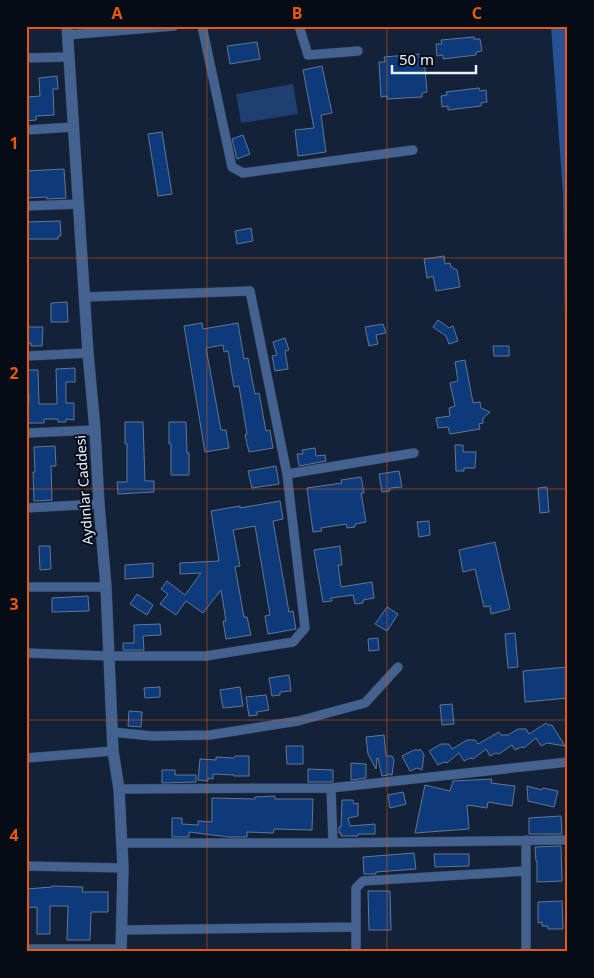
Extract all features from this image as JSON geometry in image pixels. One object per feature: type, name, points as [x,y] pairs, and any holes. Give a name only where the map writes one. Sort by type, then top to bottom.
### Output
[{"type":"street","points":[[67,30],[174,26]]},
{"type":"street","points":[[202,26],[232,167],[243,173],[413,150]]},
{"type":"street","points":[[299,26],[308,55],[358,51]]},
{"type":"street","name":"Aydınlar Caddesi","points":[[67,30],[88,353],[106,587],[113,751],[119,789],[123,868],[121,951]]},
{"type":"street","points":[[26,58],[68,57]]},
{"type":"street","points":[[26,130],[73,127]]},
{"type":"street","points":[[26,206],[79,204]]},
{"type":"street","points":[[26,653],[110,656],[206,656],[293,642],[305,628],[287,474],[250,291],[85,297]]},
{"type":"street","points":[[26,356],[88,353]]},
{"type":"street","points":[[26,433],[95,430]]},
{"type":"street","points":[[287,474],[414,452]]},
{"type":"street","points":[[26,508],[99,504]]},
{"type":"street","points":[[26,586],[106,587]]},
{"type":"street","points":[[112,732],[152,736],[210,735],[298,721],[365,703],[398,667]]},
{"type":"street","points":[[26,758],[113,751]]},
{"type":"street","points":[[119,789],[331,788],[568,762]]},
{"type":"street","points":[[331,788],[333,843]]},
{"type":"street","points":[[526,840],[526,952]]},
{"type":"street","points":[[122,842],[333,843],[563,840]]},
{"type":"street","points":[[26,866],[123,868]]},
{"type":"street","points":[[356,952],[356,888],[363,881],[526,871]]},
{"type":"street","points":[[122,930],[356,927]]},
{"type":"street","points":[[26,949],[121,951]]},
{"type":"shaded area","points":[[551,26],[568,26],[568,428],[563,194]]},
{"type":"shaded area","points":[[293,84],[298,114],[241,123],[236,94]]},
{"type":"building","points":[[474,37],[474,39],[480,39],[482,51],[476,52],[476,55],[443,59],[443,55],[437,56],[436,44],[442,44],[441,40]]},
{"type":"building","points":[[257,42],[260,59],[230,64],[227,46]]},
{"type":"building","points":[[419,54],[419,58],[424,58],[427,92],[422,93],[422,97],[387,99],[387,96],[381,97],[379,62],[385,62],[384,57]]},
{"type":"building","points":[[322,66],[332,113],[321,115],[326,152],[298,156],[295,130],[314,128],[303,70]]},
{"type":"building","points":[[57,76],[58,89],[53,89],[54,115],[36,116],[36,120],[26,121],[26,97],[40,96],[39,78]]},
{"type":"building","points":[[479,88],[480,91],[486,90],[487,102],[481,103],[481,106],[448,110],[448,106],[442,107],[441,96],[447,95],[446,92]]},
{"type":"building","points":[[162,132],[172,194],[158,196],[148,134]]},
{"type":"building","points":[[243,135],[250,154],[237,159],[232,139]]},
{"type":"building","points":[[64,169],[66,198],[26,198],[26,171]]},
{"type":"building","points":[[60,221],[61,236],[58,236],[58,239],[26,239],[26,222]]},
{"type":"building","points":[[251,228],[253,241],[237,244],[235,231]]},
{"type":"building","points":[[444,256],[445,264],[450,263],[451,267],[457,270],[460,287],[436,291],[433,276],[427,278],[424,259]]},
{"type":"building","points":[[67,302],[68,322],[51,322],[51,303]]},
{"type":"building","points":[[438,320],[449,328],[453,326],[458,341],[449,344],[446,336],[433,327]]},
{"type":"building","points":[[202,323],[203,329],[238,323],[244,359],[248,358],[255,394],[259,393],[266,431],[270,430],[273,448],[249,452],[239,386],[234,387],[228,351],[224,352],[223,345],[206,348],[221,430],[226,430],[229,448],[205,452],[184,326]]},
{"type":"building","points":[[383,324],[386,333],[376,335],[378,344],[369,346],[365,327]]},
{"type":"building","points":[[26,327],[43,327],[42,346],[31,346],[31,343],[26,343]]},
{"type":"building","points":[[285,338],[289,350],[285,351],[288,369],[275,371],[272,356],[277,355],[273,342]]},
{"type":"building","points":[[493,346],[509,346],[509,356],[494,356]]},
{"type":"building","points":[[465,360],[473,403],[480,402],[481,408],[490,412],[483,418],[483,423],[479,424],[480,429],[450,434],[448,427],[438,428],[436,418],[450,416],[449,408],[455,406],[450,383],[458,381],[455,362]]},
{"type":"building","points":[[75,368],[75,382],[66,382],[66,403],[74,403],[74,420],[66,419],[66,422],[58,422],[58,419],[44,419],[44,423],[28,423],[29,394],[26,394],[26,370],[38,370],[39,404],[57,404],[56,369]]},
{"type":"building","points":[[125,422],[143,422],[145,481],[154,481],[154,492],[118,494],[117,482],[127,482]]},
{"type":"building","points":[[169,422],[186,422],[189,475],[171,475]]},
{"type":"building","points":[[455,445],[463,445],[463,452],[476,452],[475,468],[464,468],[464,471],[456,471]]},
{"type":"building","points":[[55,446],[56,466],[51,466],[52,500],[34,501],[34,447]]},
{"type":"building","points":[[315,448],[316,456],[325,455],[326,461],[299,466],[297,454],[303,454],[302,450]]},
{"type":"building","points":[[276,466],[279,484],[252,488],[248,471]]},
{"type":"building","points":[[399,471],[402,487],[390,488],[390,491],[382,492],[379,474]]},
{"type":"building","points":[[361,477],[364,493],[361,493],[366,522],[355,524],[355,527],[347,528],[346,524],[321,528],[322,531],[313,532],[307,488],[342,483],[341,480]]},
{"type":"building","points":[[547,487],[549,512],[540,513],[538,488]]},
{"type":"building","points":[[280,501],[283,519],[273,521],[289,612],[293,611],[296,629],[268,634],[265,616],[270,615],[255,526],[233,530],[240,566],[235,567],[244,617],[247,617],[251,635],[226,639],[223,621],[226,621],[221,590],[203,613],[186,601],[176,615],[160,604],[168,594],[161,589],[167,581],[185,595],[201,573],[180,574],[180,563],[219,561],[211,511]]},
{"type":"building","points":[[429,521],[430,535],[419,537],[417,522]]},
{"type":"building","points":[[495,542],[510,609],[491,614],[490,606],[484,607],[475,569],[463,572],[459,550]]},
{"type":"building","points":[[39,546],[50,546],[51,569],[40,570]]},
{"type":"building","points":[[340,546],[342,565],[338,565],[341,587],[372,582],[374,598],[355,604],[353,595],[331,598],[332,601],[323,602],[314,550]]},
{"type":"building","points":[[153,563],[153,577],[125,579],[125,565]]},
{"type":"building","points":[[137,594],[153,605],[147,615],[130,604]]},
{"type":"building","points":[[88,596],[89,611],[52,612],[52,598]]},
{"type":"building","points":[[387,607],[398,614],[387,631],[375,624]]},
{"type":"building","points":[[160,624],[161,635],[143,636],[144,650],[123,650],[123,643],[134,643],[134,625]]},
{"type":"building","points":[[515,633],[518,667],[508,668],[505,634]]},
{"type":"building","points":[[378,638],[379,650],[369,651],[368,639]]},
{"type":"building","points":[[568,667],[568,698],[525,702],[523,671]]},
{"type":"building","points":[[289,675],[291,691],[280,692],[280,695],[272,696],[269,678]]},
{"type":"building","points":[[160,687],[160,697],[145,698],[144,688]]},
{"type":"building","points":[[240,687],[243,706],[223,708],[220,690]]},
{"type":"building","points":[[266,695],[269,710],[257,712],[257,715],[249,716],[246,697]]},
{"type":"building","points":[[452,704],[454,724],[442,725],[440,705]]},
{"type":"building","points":[[129,711],[142,712],[141,727],[128,726]]},
{"type":"building","points":[[546,723],[552,725],[565,746],[547,743],[541,746],[536,738],[524,748],[521,747],[515,750],[512,745],[499,754],[496,753],[490,756],[486,749],[473,759],[470,758],[464,761],[459,753],[447,763],[444,762],[438,765],[429,751],[441,744],[449,744],[452,749],[467,740],[475,740],[478,744],[499,732],[501,735],[508,735],[518,729],[526,729],[529,734]]},
{"type":"building","points":[[384,735],[386,756],[392,756],[394,760],[392,775],[382,776],[378,758],[376,769],[368,754],[366,737]]},
{"type":"building","points":[[286,746],[303,746],[303,764],[287,764]]},
{"type":"building","points":[[414,750],[421,750],[424,755],[422,770],[417,768],[410,771],[402,756]]},
{"type":"building","points":[[235,756],[249,756],[249,776],[213,774],[213,779],[208,778],[208,781],[198,780],[200,759],[216,760],[216,757],[234,758]]},
{"type":"building","points":[[351,763],[366,764],[366,778],[351,780]]},
{"type":"building","points":[[308,769],[333,770],[333,782],[308,782]]},
{"type":"building","points":[[162,770],[175,770],[175,775],[196,775],[196,782],[162,783]]},
{"type":"building","points":[[492,779],[491,783],[515,786],[512,806],[488,802],[487,808],[467,805],[469,829],[415,833],[425,785],[450,791],[453,781]]},
{"type":"building","points":[[527,786],[542,790],[543,788],[558,791],[554,807],[528,801]]},
{"type":"building","points":[[403,792],[406,804],[390,808],[388,795]]},
{"type":"building","points":[[275,796],[275,799],[313,799],[312,830],[274,829],[273,833],[247,832],[247,837],[229,837],[189,832],[189,837],[172,837],[172,818],[182,818],[182,824],[198,825],[198,821],[212,822],[212,798],[255,799],[255,797]]},
{"type":"building","points":[[342,800],[353,800],[354,804],[358,803],[358,816],[348,818],[350,826],[375,824],[375,834],[341,836],[339,827],[341,827]]},
{"type":"building","points":[[561,816],[562,834],[529,834],[529,818]]},
{"type":"building","points":[[561,846],[562,881],[537,882],[535,847]]},
{"type":"building","points":[[414,853],[416,869],[364,874],[363,857]]},
{"type":"building","points":[[434,854],[469,854],[469,866],[435,867]]},
{"type":"building","points":[[52,886],[83,887],[82,892],[108,892],[108,912],[91,912],[90,940],[67,940],[68,906],[50,906],[50,934],[37,934],[37,907],[27,908],[26,889]]},
{"type":"building","points":[[368,891],[390,891],[391,930],[369,930]]},
{"type":"building","points":[[562,901],[563,929],[548,929],[548,926],[542,926],[542,922],[538,923],[538,902]]}]
